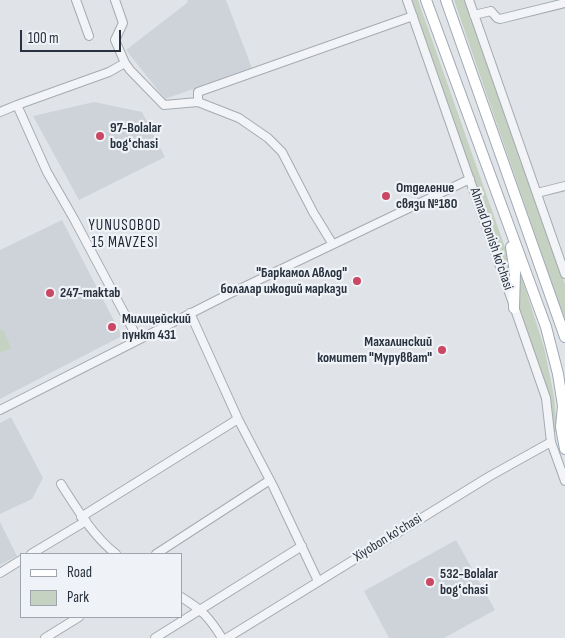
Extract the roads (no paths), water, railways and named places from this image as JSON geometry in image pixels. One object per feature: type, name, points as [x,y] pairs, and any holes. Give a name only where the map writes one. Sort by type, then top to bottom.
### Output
[{"type":"main road","name":"Ahmad Donish ko'chasi","points":[[426,0],[546,327],[558,374],[564,409],[561,427],[565,449]]},
{"type":"main road","points":[[446,0],[565,337]]},
{"type":"main road","points":[[508,226],[515,272],[514,308]]},
{"type":"street","points":[[76,0],[89,36]]},
{"type":"street","points":[[115,0],[123,23],[115,40],[125,63],[164,105],[198,102],[239,118],[261,132],[282,152],[313,212],[332,243]]},
{"type":"street","name":"Ahmad Donish ko'chasi","points":[[407,0],[546,398],[552,442],[565,481]]},
{"type":"street","points":[[469,0],[565,274]]},
{"type":"street","points":[[474,15],[491,11],[496,18],[500,18],[565,3]]},
{"type":"street","points":[[198,102],[198,92],[413,16]]},
{"type":"street","points":[[0,112],[109,72],[125,63]]},
{"type":"street","points":[[17,105],[47,172],[138,339]]},
{"type":"street","points":[[0,410],[332,243],[470,179]]},
{"type":"street","points":[[537,193],[565,186]]},
{"type":"street","points":[[190,313],[238,419],[270,480],[318,581]]},
{"type":"street","points":[[33,553],[238,419]]},
{"type":"street","name":"Xiyobon ko'chasi","points":[[227,638],[490,476],[552,442]]},
{"type":"street","points":[[158,553],[270,480]]},
{"type":"street","points":[[62,484],[84,519],[104,545],[115,553]]},
{"type":"street","points":[[155,638],[302,546]]},
{"type":"street","points":[[0,573],[20,561]]},
{"type":"street","points":[[182,598],[210,618],[222,638]]},
{"type":"street","points":[[45,638],[77,618]]},
{"type":"place","name":"97-Bolalar bogʻchasi","points":[[100,136]]},
{"type":"place","name":"Отделение связи №180","points":[[386,196]]},
{"type":"place","name":"\"Баркамол Авлод\" болалар ижодий маркази","points":[[357,281]]},
{"type":"place","name":"247-maktab","points":[[50,293]]},
{"type":"place","name":"Милицейский пункт 431","points":[[112,327]]},
{"type":"place","name":"Махалинский комитет \"Мурувват\"","points":[[442,350]]},
{"type":"place","name":"532-Bolalar bogʻchasi","points":[[430,582]]},
{"type":"district","name":"YUNUSOBOD 15 MAVZESI","points":[[125,234]]}]
